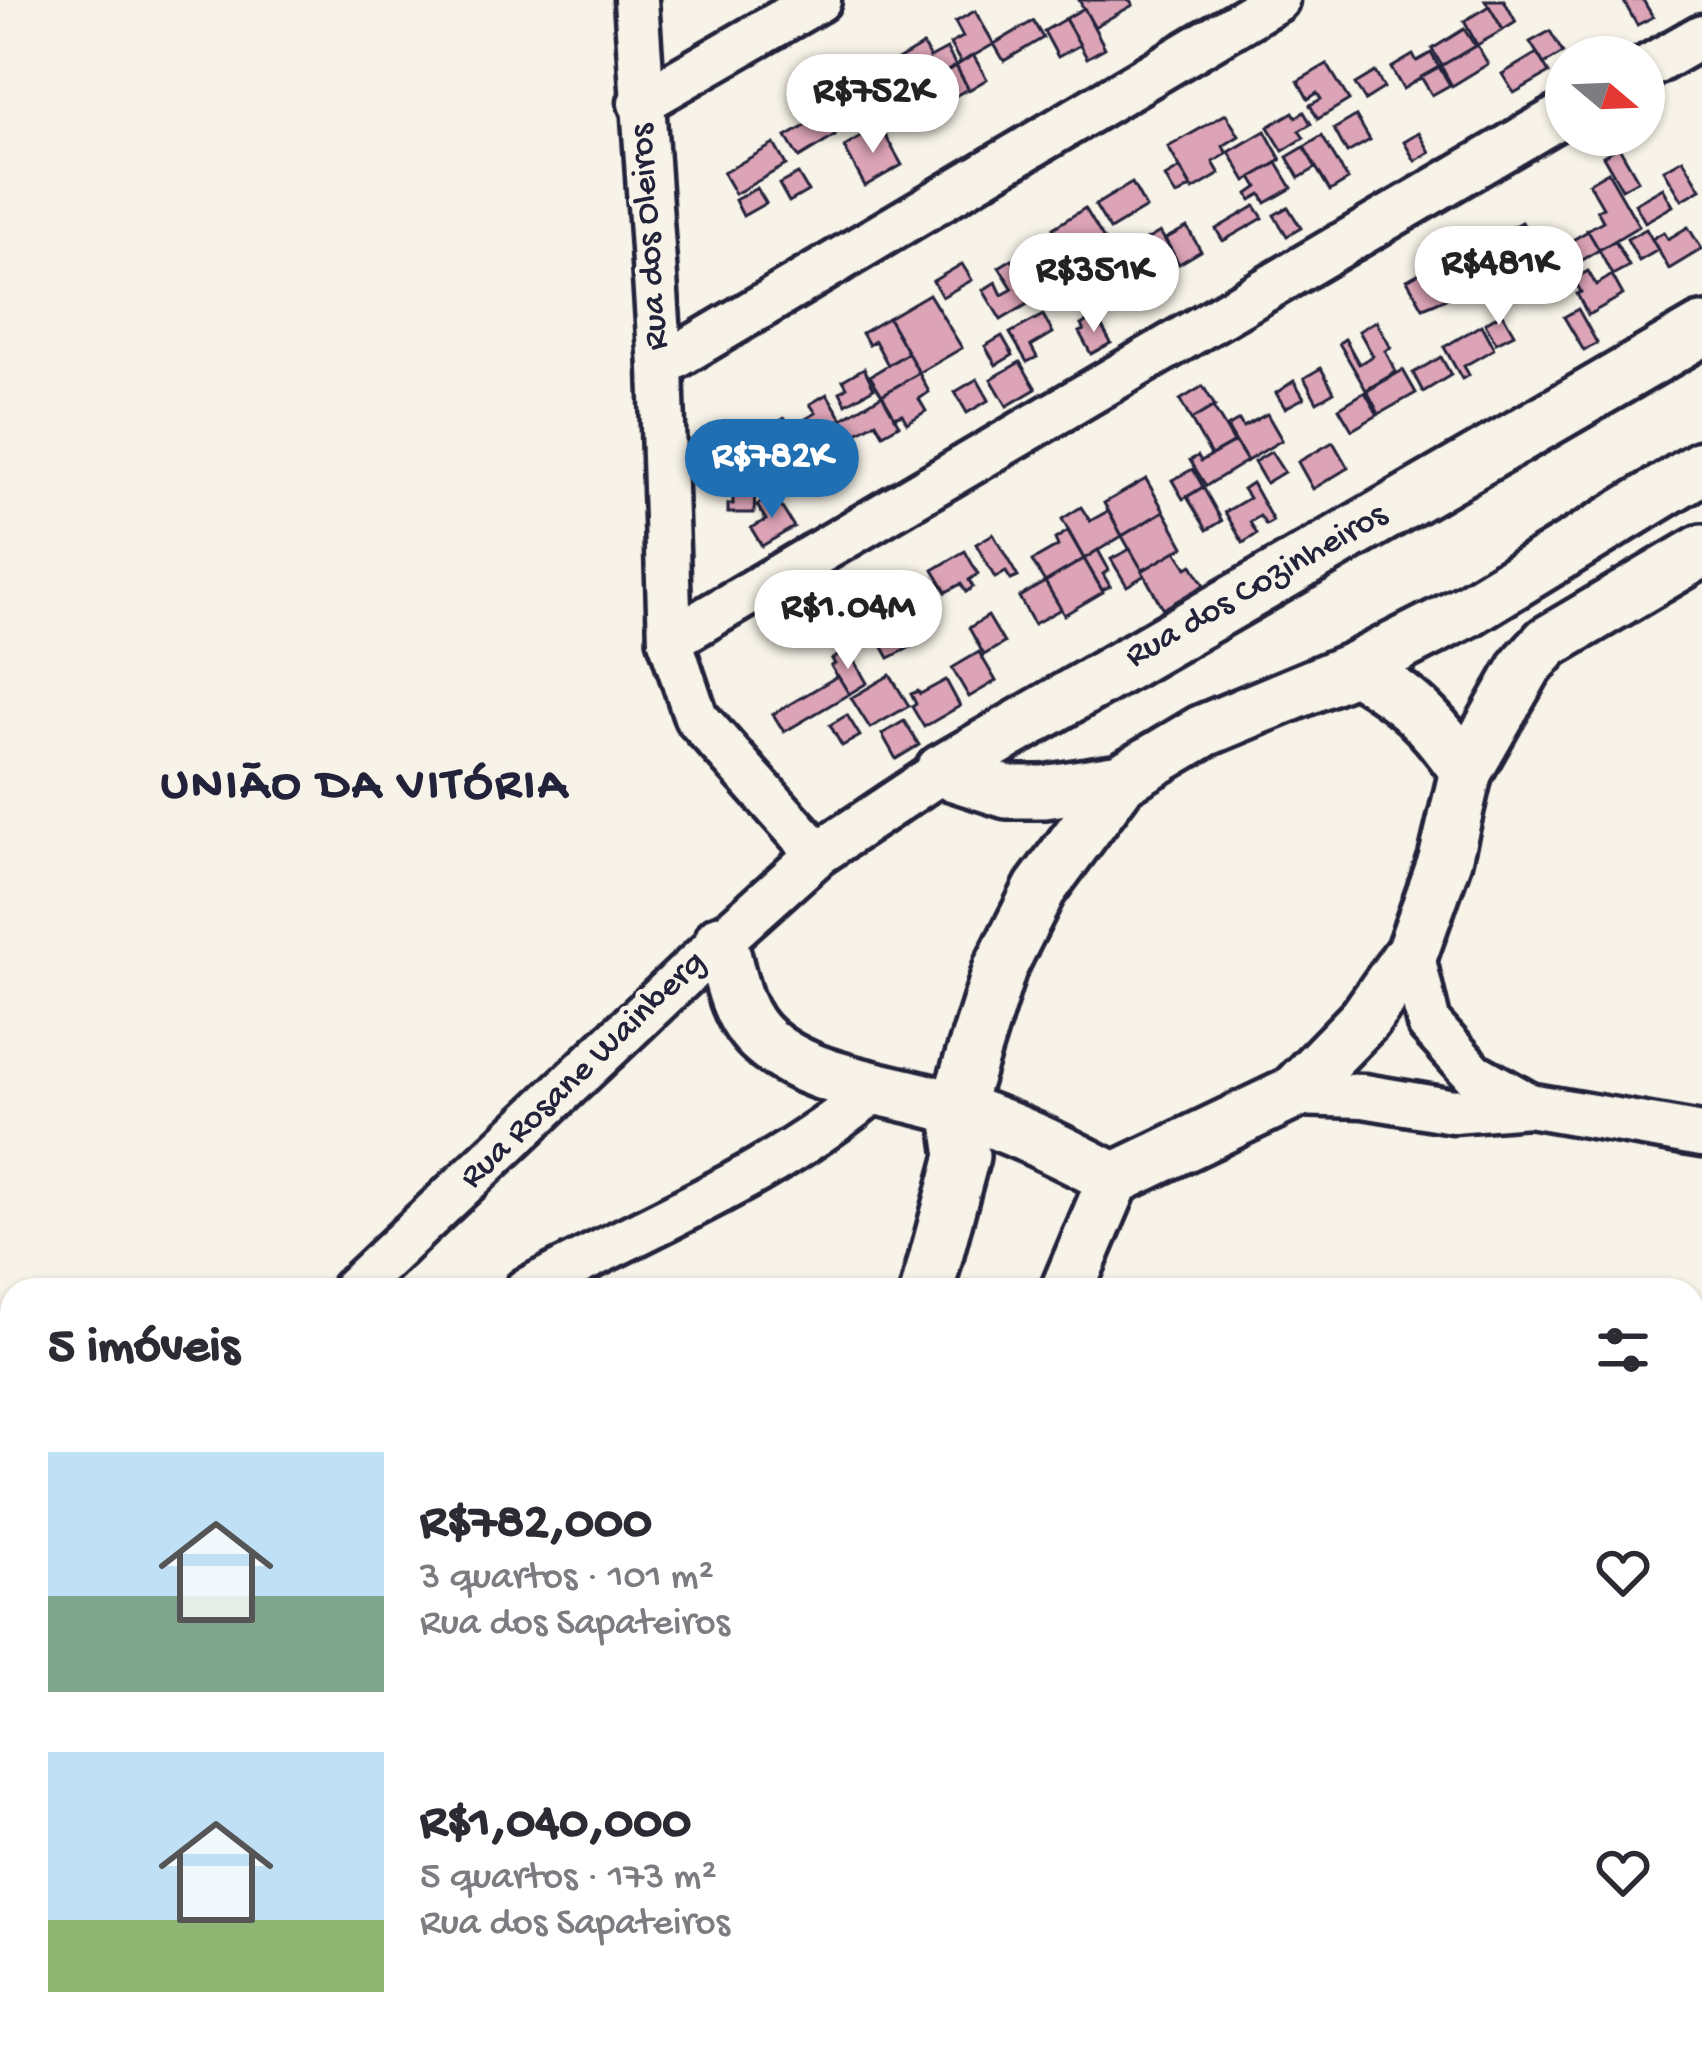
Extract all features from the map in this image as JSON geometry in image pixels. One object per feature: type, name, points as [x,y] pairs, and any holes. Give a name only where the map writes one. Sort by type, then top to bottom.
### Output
[{"type":"street","name":"Rua dos Oleiros","points":[[635,0],[661,366],[670,640],[696,717],[818,854]]},
{"type":"street","points":[[640,103],[819,0]]},
{"type":"street","points":[[661,366],[1276,0]]},
{"type":"street","points":[[1665,57],[1702,36]]},
{"type":"street","points":[[670,640],[1545,125]]},
{"type":"street","name":"Rua dos Cozinheiros","points":[[818,854],[942,771],[1702,330]]},
{"type":"street","points":[[942,771],[1007,792],[1120,780],[1203,731],[1355,668],[1467,610],[1702,467]]},
{"type":"street","points":[[1072,1278],[1114,1179],[1292,1094],[1365,1019],[1412,952],[1445,860],[1466,771],[1526,666],[1548,641],[1702,551]]},
{"type":"street","points":[[1355,668],[1416,707],[1466,771]]},
{"type":"street","points":[[930,1278],[963,1156],[956,1108],[1000,968],[1040,890],[1120,780]]},
{"type":"street","name":"Rua Rosane Wainberg","points":[[365,1278],[818,854]]},
{"type":"street","points":[[721,941],[738,1007],[761,1040],[806,1070],[956,1108],[1114,1179]]},
{"type":"street","points":[[1412,952],[1429,1024],[1474,1074],[1529,1105]]},
{"type":"street","points":[[548,1278],[779,1159],[838,1122],[878,1087]]},
{"type":"street","points":[[1292,1094],[1364,1096],[1453,1112],[1529,1105],[1702,1135]]},
{"type":"street","points":[[596,1278],[605,1247]]},
{"type":"building","points":[[1079,0],[1130,0],[1133,5],[1094,27]]},
{"type":"building","points":[[1485,0],[1504,0],[1516,22],[1503,30]]},
{"type":"building","points":[[1623,0],[1643,0],[1653,17],[1637,25]]},
{"type":"building","points":[[1489,6],[1503,30],[1477,45],[1464,21]]},
{"type":"building","points":[[1084,8],[1105,48],[1087,58],[1065,19]]},
{"type":"building","points":[[975,11],[994,44],[961,63],[950,44],[963,37],[955,22]]},
{"type":"building","points":[[1065,19],[1080,45],[1058,57],[1044,31]]},
{"type":"building","points":[[1033,21],[1043,38],[1004,61],[994,44]]},
{"type":"building","points":[[1464,29],[1475,46],[1442,66],[1432,49]]},
{"type":"building","points":[[1550,31],[1553,36],[1545,36],[1545,63],[1544,64],[1530,42]]},
{"type":"building","points":[[923,45],[930,58],[947,49],[956,66],[911,92],[894,62]]},
{"type":"building","points":[[1477,45],[1488,64],[1452,86],[1441,66]]},
{"type":"building","points":[[1431,53],[1439,67],[1403,89],[1391,68],[1413,55],[1417,61]]},
{"type":"building","points":[[1537,53],[1545,66],[1545,75],[1514,93],[1502,74]]},
{"type":"building","points":[[973,55],[987,79],[969,90],[956,66]]},
{"type":"building","points":[[846,63],[868,102],[841,118],[838,113],[826,120],[805,86]]},
{"type":"building","points":[[1327,64],[1349,100],[1318,119],[1310,105],[1321,99],[1317,93],[1308,99],[1298,81]]},
{"type":"building","points":[[956,66],[968,89],[944,102],[932,80]]},
{"type":"building","points":[[1439,67],[1450,85],[1432,95],[1421,77]]},
{"type":"building","points":[[1375,72],[1384,88],[1365,100],[1355,84]]},
{"type":"building","points":[[911,96],[919,110],[896,123],[888,109]]},
{"type":"building","points":[[820,111],[835,136],[799,158],[786,137],[814,121],[811,115]]},
{"type":"building","points":[[1293,112],[1296,117],[1304,112],[1311,124],[1299,131],[1304,138],[1283,151],[1268,127]]},
{"type":"building","points":[[1226,114],[1239,136],[1223,146],[1227,154],[1213,162],[1220,174],[1193,190],[1168,147]]},
{"type":"building","points":[[1356,116],[1370,140],[1347,153],[1334,129]]},
{"type":"building","points":[[880,126],[902,165],[865,186],[844,147]]},
{"type":"building","points":[[1265,131],[1281,160],[1246,181],[1229,152]]},
{"type":"building","points":[[1419,133],[1430,152],[1415,161],[1404,142]]},
{"type":"building","points":[[1322,136],[1348,180],[1330,191],[1304,147]]},
{"type":"building","points":[[774,144],[786,165],[735,194],[723,173]]},
{"type":"building","points":[[1304,147],[1316,168],[1299,178],[1287,157]]},
{"type":"building","points":[[1603,156],[1624,156],[1638,180],[1622,189]]},
{"type":"building","points":[[1683,159],[1701,189],[1682,200],[1664,170]]},
{"type":"building","points":[[1277,163],[1292,188],[1266,203],[1261,194],[1251,200],[1248,194],[1258,187],[1252,177]]},
{"type":"building","points":[[1180,168],[1191,187],[1176,196],[1165,177]]},
{"type":"building","points":[[1608,172],[1639,226],[1599,250],[1587,230],[1603,221],[1597,210],[1603,207],[1589,183]]},
{"type":"building","points":[[798,174],[808,191],[789,202],[779,184]]},
{"type":"building","points":[[1132,183],[1146,208],[1110,230],[1095,205]]},
{"type":"building","points":[[757,188],[766,203],[743,216],[735,200]]},
{"type":"building","points":[[1663,188],[1673,206],[1645,222],[1635,204]]},
{"type":"building","points":[[1255,206],[1263,218],[1223,241],[1216,229]]},
{"type":"building","points":[[1288,207],[1301,228],[1287,236],[1274,215]]},
{"type":"building","points":[[1085,208],[1106,243],[1072,263],[1053,228]]},
{"type":"building","points":[[1522,222],[1537,248],[1522,256],[1516,245],[1507,250],[1499,235]]},
{"type":"building","points":[[1187,227],[1201,251],[1179,264],[1165,239]]},
{"type":"building","points":[[1688,227],[1702,249],[1669,269],[1652,239],[1664,232],[1668,239]]},
{"type":"building","points":[[1646,229],[1658,250],[1639,261],[1627,239]]},
{"type":"building","points":[[1588,231],[1599,250],[1563,272],[1552,252]]},
{"type":"building","points":[[1160,232],[1171,250],[1137,275],[1124,253]]},
{"type":"building","points":[[1615,241],[1629,266],[1612,275],[1599,250]]},
{"type":"building","points":[[1012,259],[1036,299],[1001,320],[983,290],[996,282],[1002,295],[1013,289],[999,267]]},
{"type":"building","points":[[1070,259],[1080,278],[1041,302],[1030,282]]},
{"type":"building","points":[[1498,260],[1510,278],[1492,289],[1481,270]]},
{"type":"building","points":[[962,264],[972,280],[942,297],[933,281]]},
{"type":"building","points":[[1432,266],[1450,297],[1423,308],[1407,280]]},
{"type":"building","points":[[1100,267],[1111,286],[1092,297],[1080,278]]},
{"type":"building","points":[[1588,271],[1596,285],[1612,275],[1623,295],[1588,315],[1574,279]]},
{"type":"building","points":[[929,294],[962,348],[919,373],[888,318]]},
{"type":"building","points":[[1578,309],[1597,343],[1584,351],[1564,317]]},
{"type":"building","points":[[1502,313],[1514,334],[1496,343],[1485,323]]},
{"type":"building","points":[[1043,315],[1053,333],[1031,346],[1037,357],[1027,362],[1010,333]]},
{"type":"building","points":[[1096,316],[1111,343],[1091,354],[1079,332],[1084,330],[1081,325]]},
{"type":"building","points":[[888,318],[908,353],[888,365],[875,341],[869,345],[862,333]]},
{"type":"building","points":[[1376,321],[1391,348],[1385,351],[1396,372],[1366,390],[1339,343],[1345,339],[1359,364],[1373,356],[1359,331]]},
{"type":"building","points":[[1481,325],[1494,349],[1464,366],[1469,375],[1462,379],[1444,347]]},
{"type":"building","points":[[1002,336],[1013,355],[996,365],[985,346]]},
{"type":"building","points":[[908,353],[919,373],[882,395],[870,376]]},
{"type":"building","points":[[1441,357],[1451,375],[1423,392],[1413,373]]},
{"type":"building","points":[[1020,362],[1036,389],[1007,406],[991,379]]},
{"type":"building","points":[[864,368],[874,388],[846,404],[840,392],[847,387],[843,380]]},
{"type":"building","points":[[1321,368],[1334,392],[1317,402],[1304,378]]},
{"type":"building","points":[[1403,370],[1416,393],[1379,414],[1367,391]]},
{"type":"building","points":[[919,373],[929,392],[919,399],[926,411],[907,423],[902,414],[895,417],[882,395]]},
{"type":"building","points":[[977,379],[989,400],[967,413],[955,392]]},
{"type":"building","points":[[1294,381],[1304,398],[1285,408],[1276,393]]},
{"type":"building","points":[[1203,386],[1215,406],[1191,420],[1180,400]]},
{"type":"building","points":[[1365,392],[1378,415],[1352,430],[1339,408]]},
{"type":"building","points":[[827,394],[842,419],[802,442],[792,427],[816,413],[810,404]]},
{"type":"building","points":[[882,395],[899,425],[883,434],[876,422],[852,436],[842,419]]},
{"type":"building","points":[[1213,407],[1234,442],[1211,455],[1191,420]]},
{"type":"building","points":[[1267,414],[1282,440],[1247,461],[1227,427],[1239,420],[1243,427]]},
{"type":"building","points":[[785,418],[802,442],[767,463],[752,437]]},
{"type":"building","points":[[845,439],[856,459],[831,474],[819,453]]},
{"type":"building","points":[[802,442],[812,458],[777,479],[768,462]]},
{"type":"building","points":[[1235,442],[1247,461],[1206,486],[1190,460],[1198,456],[1201,461]]},
{"type":"building","points":[[1333,442],[1348,468],[1313,489],[1298,462]]},
{"type":"building","points":[[1271,452],[1284,472],[1266,483],[1254,462]]},
{"type":"building","points":[[1193,469],[1203,487],[1183,499],[1172,480]]},
{"type":"building","points":[[1146,479],[1164,511],[1122,536],[1104,503]]},
{"type":"building","points":[[1252,483],[1273,521],[1266,525],[1260,516],[1250,522],[1257,534],[1243,543],[1225,512],[1249,498],[1243,489]]},
{"type":"building","points":[[1203,487],[1222,521],[1207,530],[1187,497]]},
{"type":"building","points":[[733,491],[755,491],[754,513],[728,513]]},
{"type":"building","points":[[774,495],[794,527],[762,546],[751,528],[766,520],[757,505]]},
{"type":"building","points":[[1081,507],[1090,521],[1108,511],[1122,536],[1084,559],[1062,519]]},
{"type":"building","points":[[1164,511],[1184,547],[1142,571],[1122,536]]},
{"type":"building","points":[[1068,531],[1084,559],[1045,582],[1032,561],[1058,546],[1055,539]]},
{"type":"building","points":[[993,534],[1018,577],[1011,580],[1006,572],[995,578],[976,544]]},
{"type":"building","points":[[1130,549],[1145,575],[1127,586],[1111,559]]},
{"type":"building","points":[[1098,550],[1109,570],[1103,574],[1110,586],[1102,590],[1084,559]]},
{"type":"building","points":[[965,551],[978,574],[969,580],[973,587],[966,592],[961,584],[946,592],[933,570]]},
{"type":"building","points":[[1176,551],[1204,585],[1163,609],[1142,571]]},
{"type":"building","points":[[1084,559],[1103,592],[1064,615],[1045,582]]},
{"type":"building","points":[[1045,582],[1061,609],[1034,624],[1019,597]]},
{"type":"building","points":[[988,616],[1004,643],[984,655],[969,628]]},
{"type":"building","points":[[892,628],[895,633],[903,629],[913,646],[889,658],[880,642]]},
{"type":"building","points":[[848,650],[867,683],[849,694],[831,666],[835,664],[832,659]]},
{"type":"building","points":[[979,652],[996,681],[969,697],[952,668]]},
{"type":"building","points":[[890,675],[909,706],[870,728],[851,698]]},
{"type":"building","points":[[838,676],[849,694],[784,732],[773,714]]},
{"type":"building","points":[[946,680],[960,706],[924,727],[912,707],[916,704],[911,694]]},
{"type":"building","points":[[847,715],[860,736],[842,746],[830,725]]},
{"type":"building","points":[[904,721],[919,745],[896,759],[882,734]]},
{"type":"district","name":"UNIÃO DA VITÓRIA","points":[[365,787]]}]
